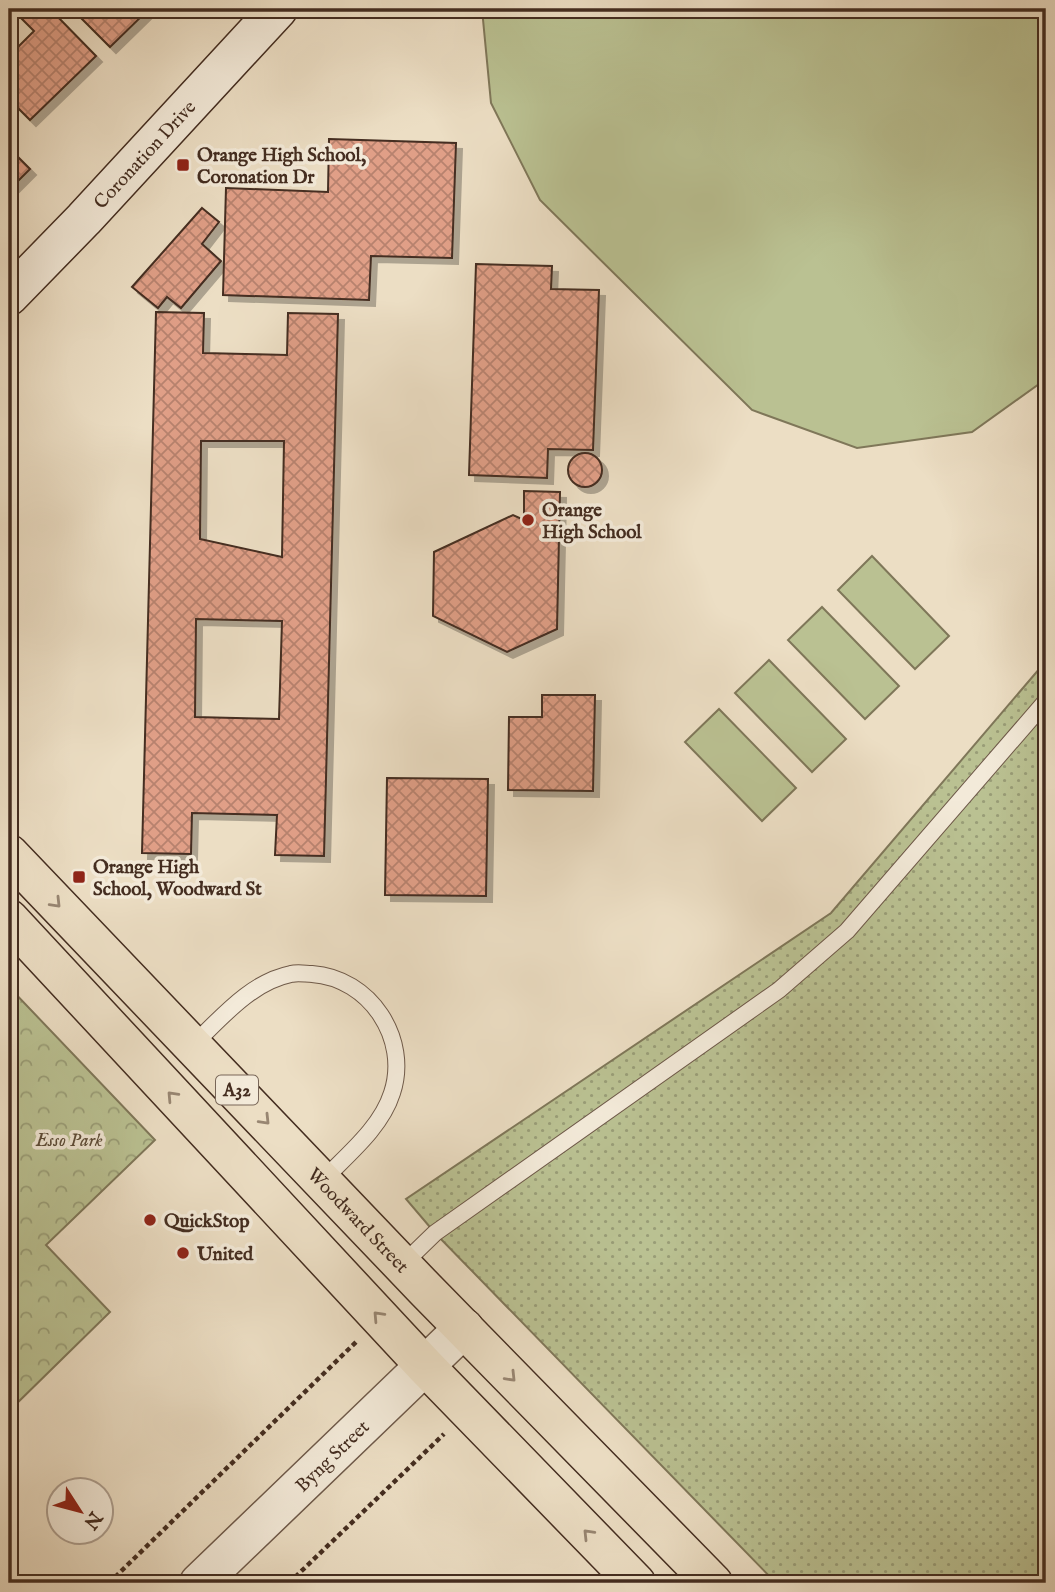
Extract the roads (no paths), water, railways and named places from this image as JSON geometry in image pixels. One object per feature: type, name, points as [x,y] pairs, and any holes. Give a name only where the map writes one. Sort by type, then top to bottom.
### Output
[{"type":"highway","name":"Woodward Street","points":[[9,854],[641,1511],[697,1578]]},
{"type":"highway","name":"A32","points":[[9,919],[425,1366],[636,1583]]},
{"type":"main road","name":"Coronation Drive","points":[[9,296],[278,9]]},
{"type":"main road","name":"Byng Street","points":[[199,1583],[464,1328]]},
{"type":"lane","points":[[403,1264],[435,1233],[779,990],[856,920],[1046,701]]},
{"type":"lane","points":[[193,1045],[261,985],[292,973],[328,975],[358,990],[380,1012],[393,1039],[398,1065],[392,1095],[377,1122],[323,1180]]},
{"type":"place","name":"Orange High School, Coronation Dr","points":[[183,165]]},
{"type":"place","name":"Orange High School","points":[[528,520]]},
{"type":"place","name":"Orange High School, Woodward St","points":[[79,877]]},
{"type":"place","name":"QuickStop","points":[[150,1220]]},
{"type":"place","name":"United","points":[[183,1253]]},
{"type":"park label","name":"Esso Park","points":[[69,1139]]}]
